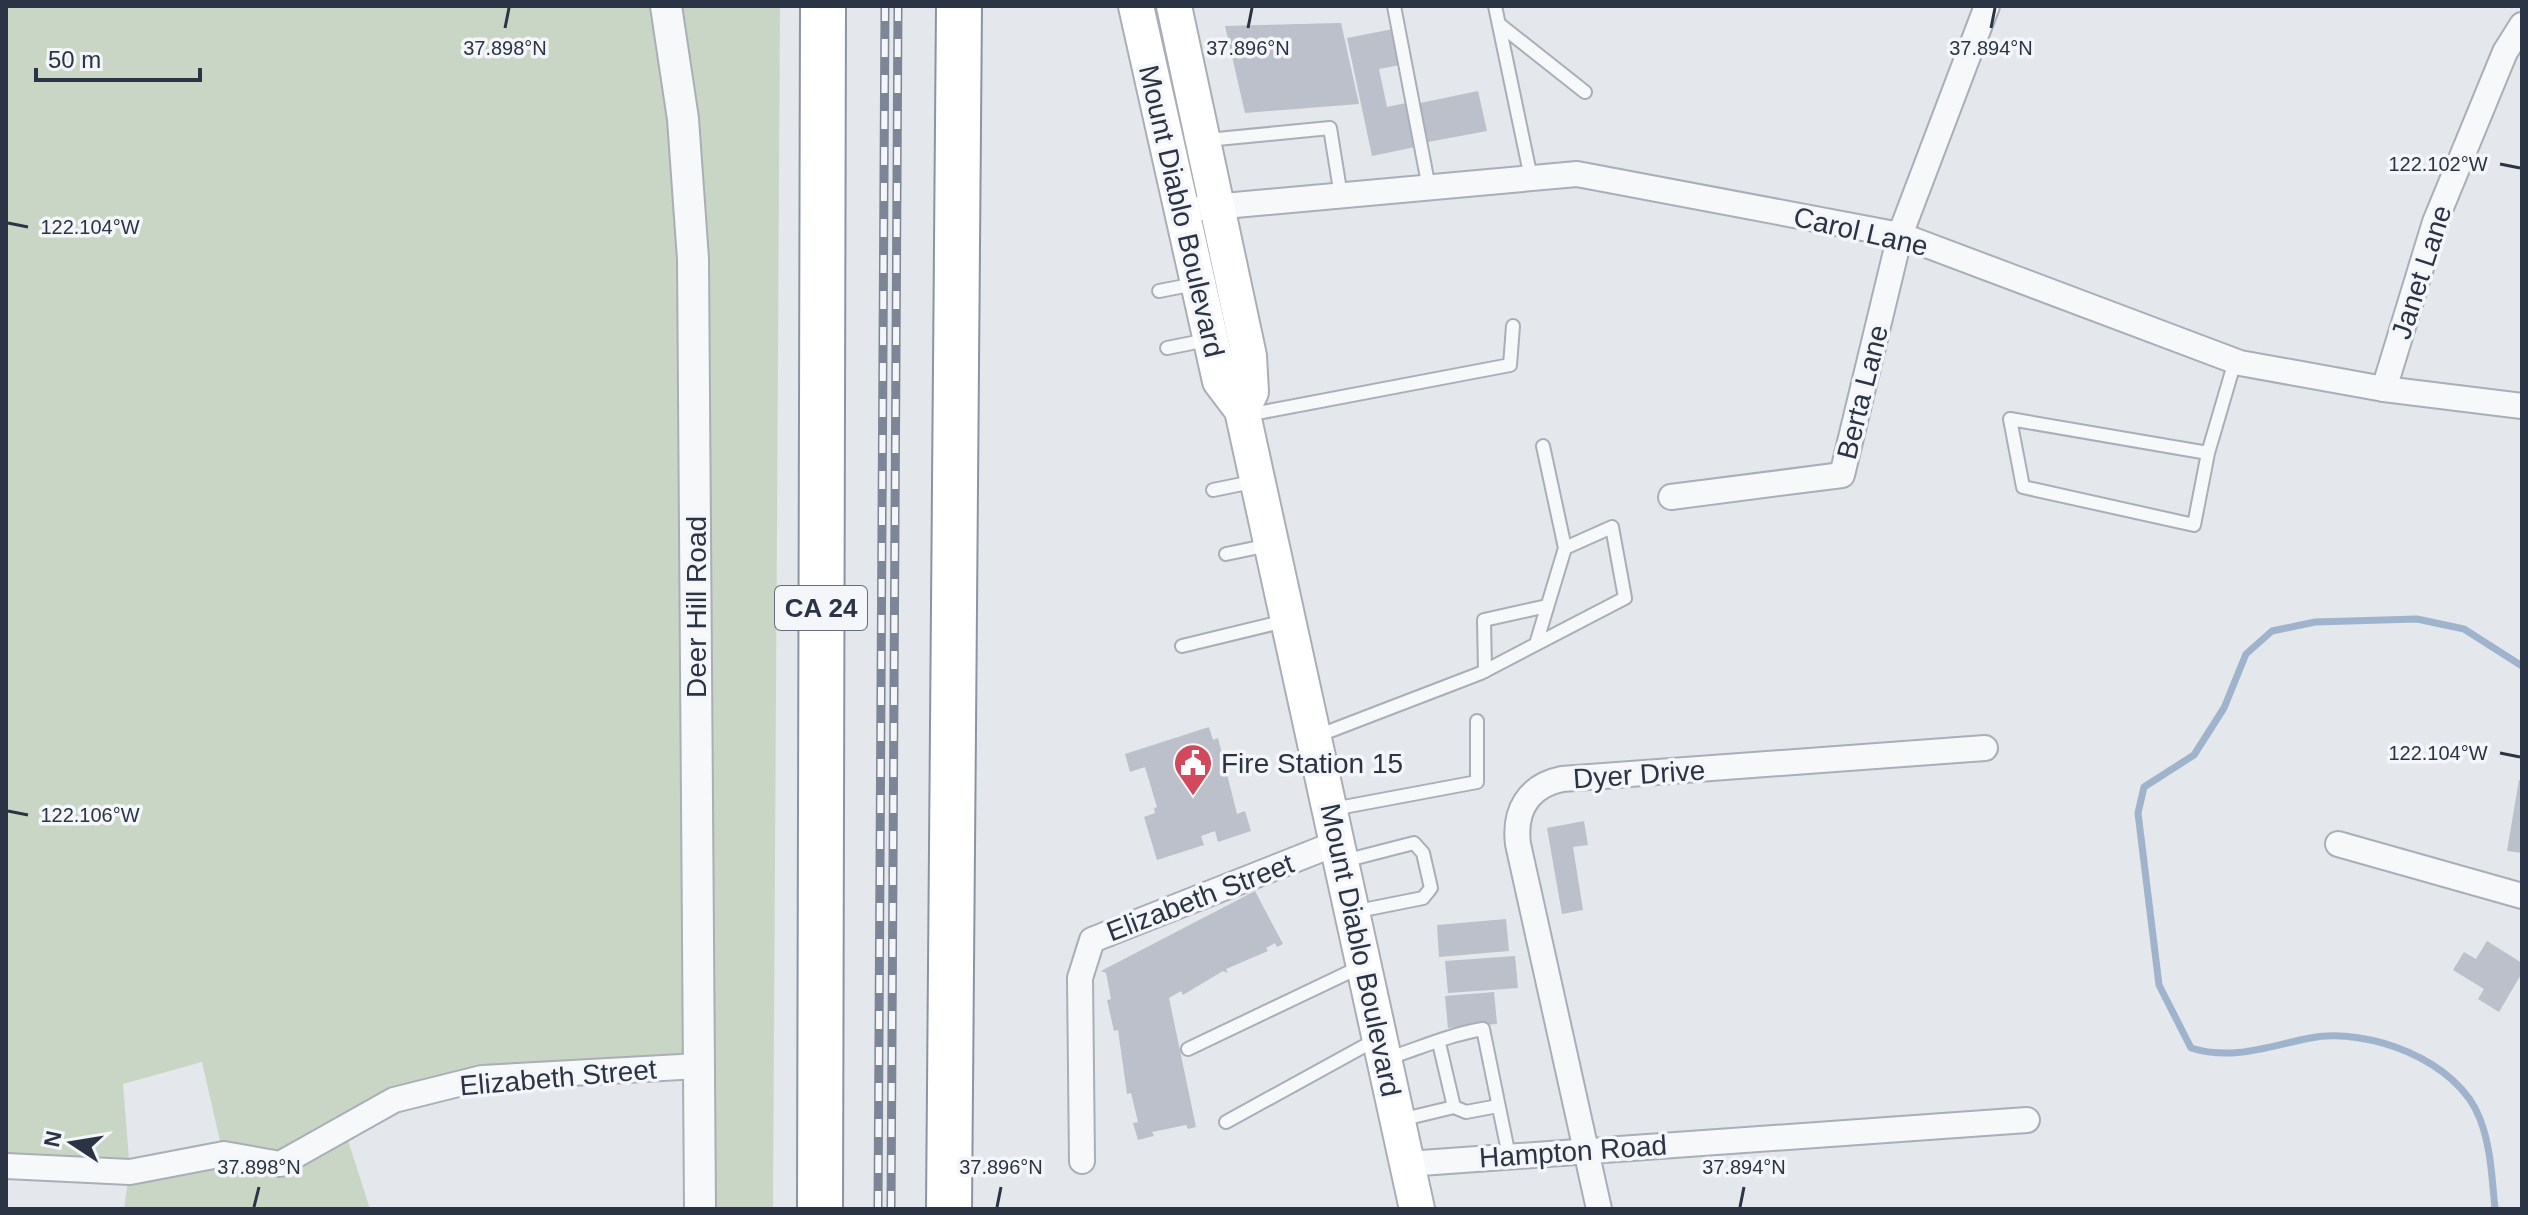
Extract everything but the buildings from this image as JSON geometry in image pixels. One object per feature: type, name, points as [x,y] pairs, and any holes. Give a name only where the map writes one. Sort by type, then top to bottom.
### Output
[{"type":"highway","name":"CA 24","points":[[820,1209],[823,6]]},
{"type":"highway","points":[[949,1209],[959,6]]},
{"type":"main road","name":"Mount Diablo Boulevard","points":[[1136,6],[1220,381],[1243,413],[1417,1209]]},
{"type":"main road","name":"Mount Diablo Boulevard","points":[[1174,6],[1249,356],[1251,392],[1243,413]]},
{"type":"street","name":"Deer Hill Road","points":[[666,6],[683,119],[693,259],[700,1209]]},
{"type":"street","points":[[1900,235],[1987,6]]},
{"type":"street","name":"Janet Lane","points":[[2384,389],[2435,222],[2505,52],[2522,25]]},
{"type":"street","name":"Carol Lane","points":[[1181,209],[1577,174],[1900,235],[2235,361],[2384,389],[2522,406]]},
{"type":"street","name":"Berta Lane","points":[[1671,497],[1842,475],[1900,235]]},
{"type":"street","name":"Dyer Drive","points":[[1599,1209],[1518,844],[1519,813],[1535,790],[1562,779],[1985,748]]},
{"type":"street","points":[[2338,844],[2522,896]]},
{"type":"street","name":"Elizabeth Street","points":[[1082,1161],[1080,978],[1092,940],[1339,852]]},
{"type":"street","name":"Elizabeth Street","points":[[6,1166],[130,1172],[224,1154],[280,1164],[394,1100],[482,1078],[699,1066]]},
{"type":"street","name":"Hampton Road","points":[[1407,1164],[2027,1120]]},
{"type":"lane","points":[[1394,6],[1429,188]]},
{"type":"lane","points":[[1495,6],[1531,178]]},
{"type":"lane","points":[[1499,24],[1585,92]]},
{"type":"lane","points":[[1203,140],[1330,128],[1341,196]]},
{"type":"lane","points":[[1159,291],[1198,284]]},
{"type":"lane","points":[[1243,413],[1510,365],[1513,326]]},
{"type":"lane","points":[[1167,348],[1211,339]]},
{"type":"lane","points":[[2208,453],[2010,419],[2023,487],[2194,525],[2208,453],[2235,361]]},
{"type":"lane","points":[[1536,644],[1565,548],[1543,446]]},
{"type":"lane","points":[[1213,490],[1258,481]]},
{"type":"lane","points":[[1314,737],[1485,671],[1625,598],[1612,527],[1565,548]]},
{"type":"lane","points":[[1226,554],[1272,544]]},
{"type":"lane","points":[[1485,671],[1484,620],[1547,606]]},
{"type":"lane","points":[[1182,646],[1288,620]]},
{"type":"lane","points":[[1330,810],[1477,782],[1477,721]]},
{"type":"lane","points":[[1339,852],[1414,843],[1423,853],[1431,888],[1423,898],[1352,913]]},
{"type":"lane","points":[[1188,1049],[1364,965]]},
{"type":"lane","points":[[1226,1122],[1382,1048],[1439,1043],[1446,1035],[1483,1029],[1509,1156]]},
{"type":"lane","points":[[1439,1043],[1454,1107]]},
{"type":"lane","points":[[1398,1120],[1454,1107],[1466,1112],[1498,1106]]},
{"type":"green space","points":[[6,6],[780,6],[773,1209],[700,1209],[699,1067],[482,1078],[344,1128],[370,1209],[124,1209],[129,1173],[6,1166]],"holes":[[[202,1062],[223,1154],[130,1172],[123,1084]]]},
{"type":"waterway","points":[[2495,1209],[2484,1130],[2469,1098],[2452,1080],[2408,1052],[2383,1043],[2333,1036],[2236,1053],[2191,1048],[2159,985],[2138,813],[2144,787],[2194,755],[2224,708],[2246,654],[2272,631],[2315,622],[2417,619],[2464,629],[2522,666]]},
{"type":"railway","points":[[878,1209],[885,6]]},
{"type":"railway","points":[[891,1209],[898,6]]},
{"type":"place","name":"Fire Station 15","points":[[1193,797]]}]
